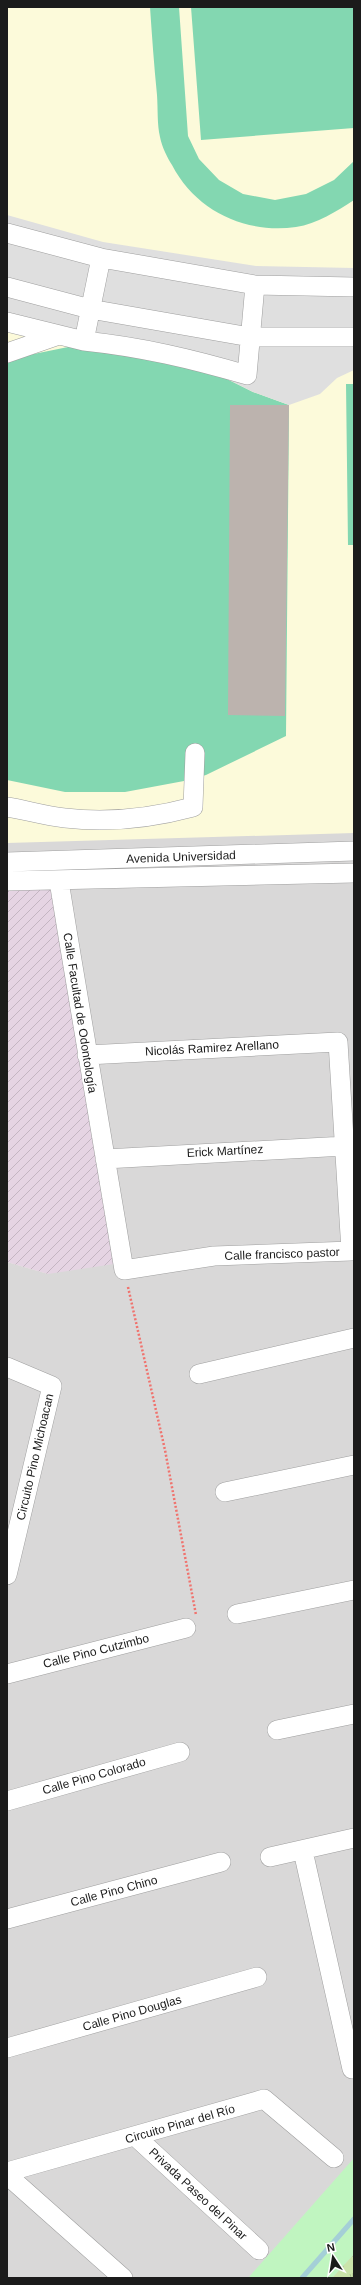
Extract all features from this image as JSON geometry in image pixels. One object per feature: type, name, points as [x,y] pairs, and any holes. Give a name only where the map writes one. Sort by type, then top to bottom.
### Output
[{"type":"street","points":[[7,233],[101,258],[255,285],[354,287]]},
{"type":"street","points":[[84,341],[101,258]]},
{"type":"street","points":[[7,322],[56,336],[84,341],[127,345],[179,356],[247,375],[255,285]]},
{"type":"street","points":[[7,287],[90,309],[250,337],[354,337]]},
{"type":"street","points":[[7,353],[56,336]]},
{"type":"street","points":[[7,807],[64,818],[112,820],[173,812],[193,807],[195,753]]},
{"type":"street","name":"Avenida Universidad","points":[[7,862],[354,851]]},
{"type":"street","name":"Avenida Universidad","points":[[7,881],[354,873]]},
{"type":"street","name":"Calle Facultad de Odontología","points":[[59,881],[103,1152],[124,1270]]},
{"type":"street","name":"Nicolás Ramirez Arellano","points":[[87,1055],[338,1042]]},
{"type":"street","name":"Calle francisco pastor","points":[[124,1270],[214,1256],[351,1251],[338,1042]]},
{"type":"street","name":"Erick Martínez","points":[[103,1152],[344,1146]]},
{"type":"street","points":[[199,1374],[354,1338]]},
{"type":"street","name":"Circuito Pino Michoacan","points":[[7,1367],[52,1386],[7,1575]]},
{"type":"street","points":[[225,1492],[354,1465]]},
{"type":"street","points":[[237,1614],[354,1590]]},
{"type":"street","name":"Calle Pino Cutzimbo","points":[[7,1674],[186,1628]]},
{"type":"street","points":[[277,1730],[354,1714]]},
{"type":"street","name":"Calle Pino Colorado","points":[[7,1801],[180,1752]]},
{"type":"street","points":[[270,1857],[303,1851],[354,1838]]},
{"type":"street","points":[[303,1851],[352,2069]]},
{"type":"street","name":"Calle Pino Chino","points":[[7,1920],[221,1862]]},
{"type":"street","name":"Calle Pino Douglas","points":[[7,2048],[257,1978]]},
{"type":"street","name":"Circuito Pinar del Río","points":[[7,2174],[264,2099],[334,2158]]},
{"type":"street","name":"Privada Paseo del Pinar","points":[[136,2137],[259,2250]]},
{"type":"street","points":[[7,2174],[123,2278]]},
{"type":"path","points":[[124,1270],[165,1450],[198,1622],[186,1628]]},
{"type":"shaded area","points":[[7,7],[354,7],[354,2278],[7,2278],[7,1262],[48,1274],[7,890]]},
{"type":"shaded area","points":[[7,7],[354,7],[354,833],[7,843]]},
{"type":"shaded area","points":[[7,215],[103,242],[256,266],[354,268],[354,370],[337,378],[320,394],[289,405],[253,392],[217,374],[7,329]]},
{"type":"shaded area","points":[[51,888],[114,1264],[48,1274],[7,1262],[7,890]]},
{"type":"green space","points":[[150,7],[179,7],[188,136],[199,159],[219,180],[243,194],[275,200],[306,194],[334,180],[354,161],[354,200],[334,213],[312,223],[296,227],[277,228],[258,227],[241,223],[208,207],[194,195],[182,181],[170,162],[163,148],[160,137]]},
{"type":"green space","points":[[191,7],[354,7],[354,128],[201,140]]},
{"type":"green space","points":[[73,346],[127,349],[217,374],[253,392],[289,405],[286,736],[206,775],[184,781],[125,792],[65,792],[7,780],[7,362],[19,357]]},
{"type":"green space","points":[[346,384],[354,384],[354,545],[348,545]]},
{"type":"green space","points":[[354,2158],[354,2254],[332,2278],[248,2278]]},
{"type":"green space","points":[[354,2254],[354,2278],[332,2278]]},
{"type":"building","points":[[230,405],[289,405],[285,716],[228,715]]},
{"type":"waterway","points":[[302,2278],[354,2219]]}]
